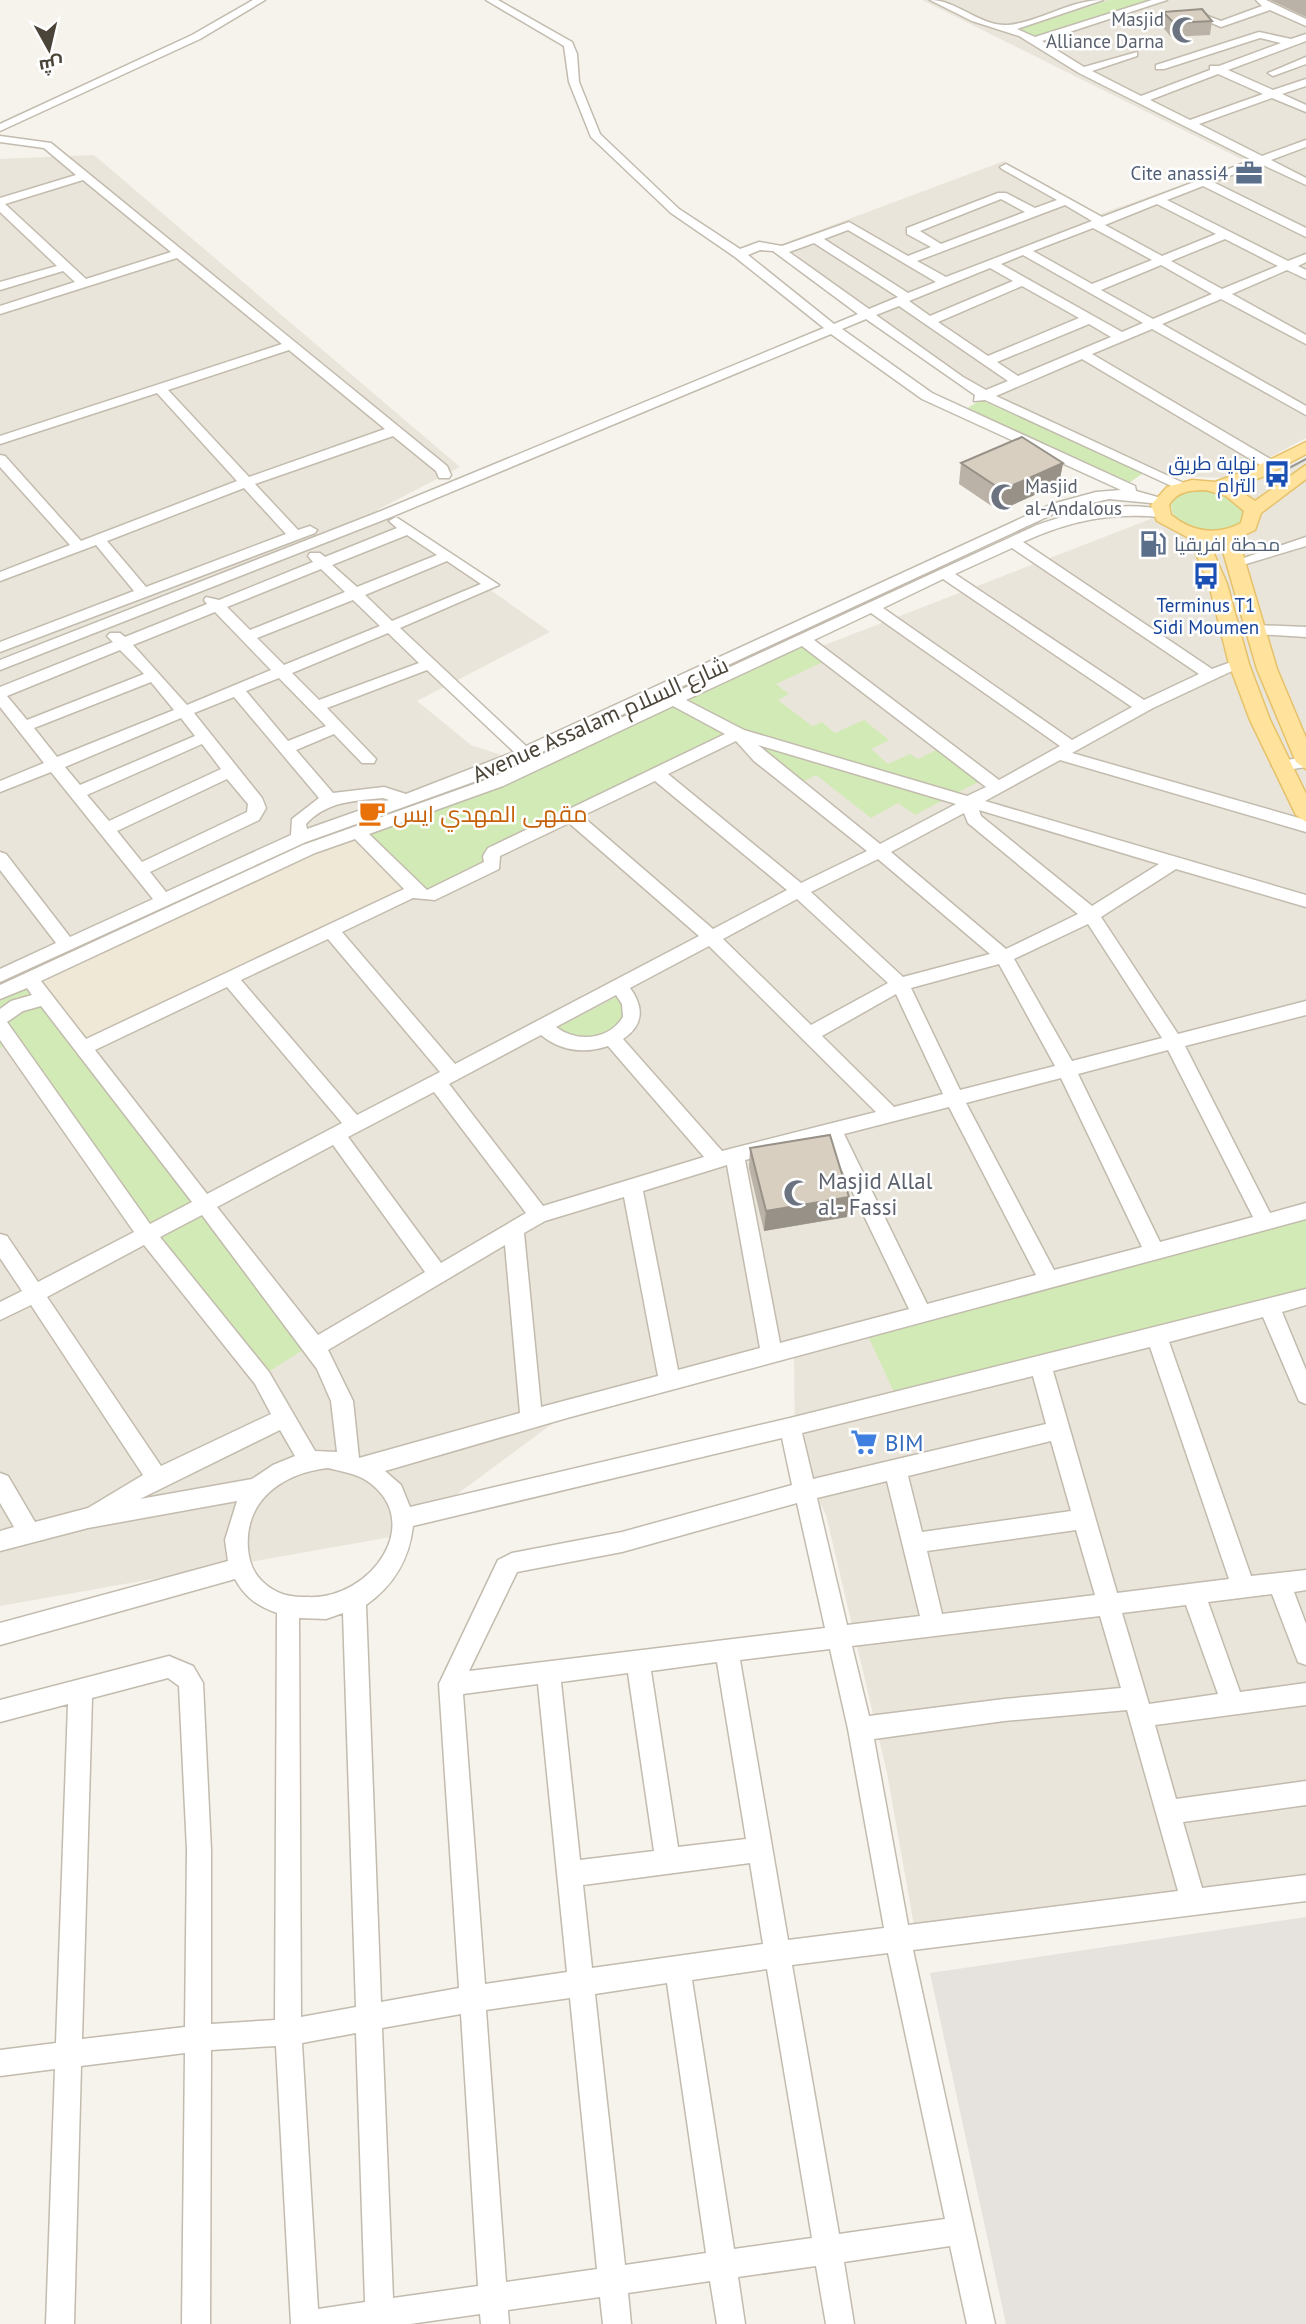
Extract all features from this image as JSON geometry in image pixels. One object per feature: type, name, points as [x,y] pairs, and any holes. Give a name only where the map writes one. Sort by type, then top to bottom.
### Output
[{"type":"main road","points":[[1217,487],[1272,466],[1306,447]]},
{"type":"main road","points":[[1253,511],[1306,470]]},
{"type":"main road","points":[[1183,486],[1217,487],[1241,497],[1253,511],[1253,519],[1248,526],[1228,536],[1197,535],[1174,526],[1161,504],[1183,486]]},
{"type":"main road","points":[[1197,535],[1218,584],[1239,663],[1280,766],[1306,815]]},
{"type":"main road","points":[[1228,536],[1276,694],[1306,762]]},
{"type":"street","points":[[0,128],[184,42],[260,0]]},
{"type":"street","points":[[491,0],[568,44],[580,103],[600,142],[630,166],[676,211],[739,254],[904,381],[951,409],[1111,488]]},
{"type":"street","points":[[935,0],[976,19],[1008,28],[1083,71],[1191,124],[1306,192]]},
{"type":"street","points":[[1008,28],[1083,2],[1098,0]]},
{"type":"street","points":[[1032,41],[1162,0]]},
{"type":"street","points":[[1259,0],[1306,23]]},
{"type":"street","points":[[1205,18],[1222,24],[1271,6]]},
{"type":"street","points":[[1160,67],[1264,34],[1306,54]]},
{"type":"street","points":[[1140,100],[1306,37]]},
{"type":"street","points":[[1083,71],[1133,54]]},
{"type":"street","points":[[1186,57],[1306,109]]},
{"type":"street","points":[[1273,73],[1306,60]]},
{"type":"street","points":[[1191,124],[1306,82]]},
{"type":"street","points":[[0,647],[143,593],[386,514],[991,263],[1206,183],[1306,135]]},
{"type":"street","points":[[0,139],[47,145],[442,469],[444,475]]},
{"type":"street","points":[[1256,160],[1306,143]]},
{"type":"street","points":[[1256,160],[1306,182]]},
{"type":"street","points":[[1006,167],[1163,260],[1306,340]]},
{"type":"street","points":[[84,176],[0,204],[85,285]]},
{"type":"street","points":[[1206,183],[1306,233]]},
{"type":"street","points":[[940,248],[911,231],[1002,195],[1035,213]]},
{"type":"street","points":[[908,260],[1066,201]]},
{"type":"street","points":[[1160,201],[1306,275]]},
{"type":"street","points":[[0,228],[17,222]]},
{"type":"street","points":[[780,251],[849,226],[945,282]]},
{"type":"street","points":[[1094,288],[1227,234]]},
{"type":"street","points":[[814,239],[1018,382]]},
{"type":"street","points":[[739,254],[745,249],[763,245],[780,251],[958,380],[986,396],[1183,486]]},
{"type":"street","points":[[1024,251],[1094,288],[1306,411]]},
{"type":"street","points":[[0,310],[181,253]]},
{"type":"street","points":[[951,409],[1306,258]]},
{"type":"street","points":[[991,263],[1121,337]]},
{"type":"street","points":[[0,286],[65,267]]},
{"type":"street","points":[[929,321],[1023,281]]},
{"type":"street","points":[[987,360],[1089,318]]},
{"type":"street","points":[[0,440],[291,345]]},
{"type":"street","points":[[1081,354],[1272,466]]},
{"type":"street","points":[[158,387],[323,564],[525,754]]},
{"type":"street","points":[[0,577],[247,482],[393,431]]},
{"type":"street","points":[[0,665],[198,589],[444,475],[492,460],[526,455]]},
{"type":"street","points":[[0,458],[79,547]]},
{"type":"street","name":"Avenue Assalam شارع السلام","points":[[0,976],[300,838],[405,800],[497,782],[1057,507],[1111,488],[1161,504]]},
{"type":"street","name":"Avenue Assalam شارع السلام","points":[[0,993],[309,849],[358,832],[446,794],[525,754],[805,640],[1013,542],[1089,512],[1161,504]]},
{"type":"street","points":[[0,787],[492,584],[386,514]]},
{"type":"street","points":[[163,900],[0,695],[408,529]]},
{"type":"street","points":[[99,540],[143,593]]},
{"type":"street","points":[[1236,563],[1306,541]]},
{"type":"street","points":[[1013,542],[1209,674]]},
{"type":"street","points":[[249,636],[448,555]]},
{"type":"street","points":[[945,574],[1143,707]]},
{"type":"street","points":[[198,589],[219,606],[368,759]]},
{"type":"street","points":[[873,608],[1064,750],[1306,827]]},
{"type":"street","points":[[105,625],[154,675],[229,767],[229,772],[256,802],[258,808],[253,816],[139,870]]},
{"type":"street","points":[[1231,629],[1306,632]]},
{"type":"street","points":[[805,640],[996,786]]},
{"type":"street","points":[[0,1312],[620,988],[799,891],[881,853],[967,801],[1143,707],[1209,674],[1239,663]]},
{"type":"street","points":[[319,706],[429,664]]},
{"type":"street","points":[[23,727],[154,675]]},
{"type":"street","points":[[236,689],[329,799]]},
{"type":"street","points":[[668,696],[738,734],[1306,901]]},
{"type":"street","points":[[285,748],[338,727]]},
{"type":"street","points":[[358,832],[421,896],[429,895],[493,864],[491,856],[494,852],[738,734]]},
{"type":"street","points":[[738,734],[760,757],[881,853],[1004,957],[1066,1068],[1155,1252]]},
{"type":"street","points":[[76,793],[203,738]]},
{"type":"street","points":[[1280,766],[1306,762]]},
{"type":"street","points":[[105,830],[229,772]]},
{"type":"street","points":[[657,774],[799,891],[901,984],[954,1098],[1049,1281]]},
{"type":"street","points":[[300,838],[298,824],[306,814],[329,799],[384,792],[405,800]]},
{"type":"street","points":[[967,801],[974,818],[1091,915],[1174,1043],[1265,1222]]},
{"type":"street","points":[[570,815],[712,938],[891,1115]]},
{"type":"street","points":[[0,858],[67,945]]},
{"type":"street","points":[[810,1034],[901,984],[1004,957],[1091,915],[1173,863]]},
{"type":"street","points":[[83,1048],[416,890]]},
{"type":"street","points":[[331,931],[446,1079],[539,1215]]},
{"type":"street","points":[[30,979],[315,1347],[344,1397],[356,1464],[384,1479],[398,1497],[404,1518],[404,1536],[388,1573],[373,1588],[354,1600],[321,1609],[288,1607],[258,1592],[239,1567],[234,1540],[241,1512],[258,1488],[281,1471],[309,1461],[356,1464],[772,1356],[1306,1210]]},
{"type":"street","points":[[230,979],[356,1127]]},
{"type":"street","points":[[543,1027],[559,1040],[573,1045],[590,1045],[612,1039],[623,1031],[632,1017],[631,1001],[620,988]]},
{"type":"street","points":[[0,1018],[17,1006],[44,998]]},
{"type":"street","points":[[315,1347],[539,1215],[727,1158],[1066,1068],[1306,1008]]},
{"type":"street","points":[[4,1039],[148,1236],[262,1378],[309,1461]]},
{"type":"street","points":[[612,1039],[727,1158],[772,1356]]},
{"type":"street","points":[[832,1130],[922,1314]]},
{"type":"street","points":[[337,1137],[438,1275]]},
{"type":"street","points":[[632,1187],[670,1382]]},
{"type":"street","points":[[514,1231],[531,1419]]},
{"type":"street","points":[[0,1242],[157,1478]]},
{"type":"street","points":[[404,1518],[790,1427],[1157,1337],[1306,1297]]},
{"type":"street","points":[[1269,1306],[1301,1365],[1306,1395]]},
{"type":"street","points":[[1157,1337],[1243,1586]]},
{"type":"street","points":[[1040,1364],[1194,1904]]},
{"type":"street","points":[[88,1518],[157,1478],[285,1417]]},
{"type":"street","points":[[790,1427],[860,1729],[898,1938],[981,2324]]},
{"type":"street","points":[[493,2311],[451,1684],[508,1565],[622,1542],[805,1491],[1059,1430]]},
{"type":"street","points":[[896,1471],[934,1626]]},
{"type":"street","points":[[0,1483],[29,1533]]},
{"type":"street","points":[[0,1541],[88,1518],[258,1488]]},
{"type":"street","points":[[913,1543],[1084,1519]]},
{"type":"street","points":[[0,1634],[239,1567]]},
{"type":"street","points":[[451,1684],[1306,1580]]},
{"type":"street","points":[[1279,1583],[1306,1654]]},
{"type":"street","points":[[1194,1594],[1233,1705]]},
{"type":"street","points":[[354,1600],[380,2320]]},
{"type":"street","points":[[288,1607],[288,2032],[305,2324]]},
{"type":"street","points":[[727,1652],[780,1954],[840,2324]]},
{"type":"street","points":[[638,1661],[668,1861]]},
{"type":"street","points":[[0,1711],[169,1667],[185,1674],[191,1683],[199,1850],[196,2324]]},
{"type":"street","points":[[548,1671],[617,2324]]},
{"type":"street","points":[[60,2324],[71,2053],[80,1690]]},
{"type":"street","points":[[860,1729],[1004,1710],[1233,1705],[1306,1694]]},
{"type":"street","points":[[1167,1812],[1306,1793]]},
{"type":"street","points":[[570,1874],[761,1849]]},
{"type":"street","points":[[0,2063],[198,2038],[288,2032],[581,1982],[898,1938],[1194,1904],[1306,1888]]},
{"type":"street","points":[[678,1969],[731,2324]]},
{"type":"street","points":[[311,2324],[493,2311],[613,2281],[723,2263],[960,2231]]},
{"type":"shaded area","points":[[922,0],[1306,0],[1306,438],[1231,478],[1166,476],[969,390],[782,244],[1004,161],[1100,214],[1247,162]]},
{"type":"shaded area","points":[[94,155],[460,467],[377,510],[550,632],[417,701],[471,745],[522,762],[1306,459],[1306,1879],[918,1948],[887,1773],[826,1515],[795,1454],[794,1357],[571,1410],[402,1535],[0,1606],[0,159]]},
{"type":"shaded area","points":[[358,832],[416,890],[83,1048],[30,979]]},
{"type":"shaded area","points":[[1306,1917],[1306,2324],[1006,2324],[930,1973]]},
{"type":"green space","points":[[1110,0],[1151,0],[1034,37],[1017,28]]},
{"type":"green space","points":[[981,400],[1145,472],[1126,485],[961,412]]},
{"type":"green space","points":[[1203,489],[1227,494],[1244,506],[1245,520],[1226,530],[1214,531],[1190,528],[1180,522],[1173,514],[1171,503],[1182,493]]},
{"type":"green space","points":[[805,641],[823,662],[776,684],[789,694],[778,700],[812,726],[822,722],[835,733],[864,720],[889,740],[871,749],[888,764],[910,754],[918,759],[940,748],[982,780],[915,815],[898,803],[871,818],[816,775],[801,783],[738,734],[489,856],[494,863],[423,897],[358,832],[450,800]]},
{"type":"green space","points":[[30,979],[309,1346],[262,1376],[12,1042],[0,1048],[0,993]]},
{"type":"green space","points":[[622,994],[623,1023],[593,1041],[551,1031]]},
{"type":"green space","points":[[1306,1217],[1306,1304],[900,1405],[868,1336]]},
{"type":"building","points":[[1202,9],[1212,21],[1174,23],[1163,12]]},
{"type":"building","points":[[1022,437],[1063,463],[1002,490],[961,463]]},
{"type":"building","name":"Masjid Allal al- Fassi","points":[[830,1135],[849,1197],[766,1211],[750,1148]]},
{"type":"tram line","points":[[1276,475],[1306,459]]},
{"type":"place","name":"Masjid Alliance Darna","points":[[1185,30]]},
{"type":"place","name":"Cite anassi4","points":[[1249,173]]},
{"type":"place","name":"نهاية طريق الترام","points":[[1277,474]]},
{"type":"place","name":"Masjid al-Andalous","points":[[1004,497]]},
{"type":"place","name":"محطة افريقيا","points":[[1153,544]]},
{"type":"place","name":"Terminus T1 Sidi Moumen","points":[[1206,576]]},
{"type":"place","name":"مقهى المهدي ايس","points":[[372,813]]},
{"type":"place","name":"Masjid Allal al- Fassi","points":[[797,1193]]},
{"type":"place","name":"BIM","points":[[864,1442]]}]
